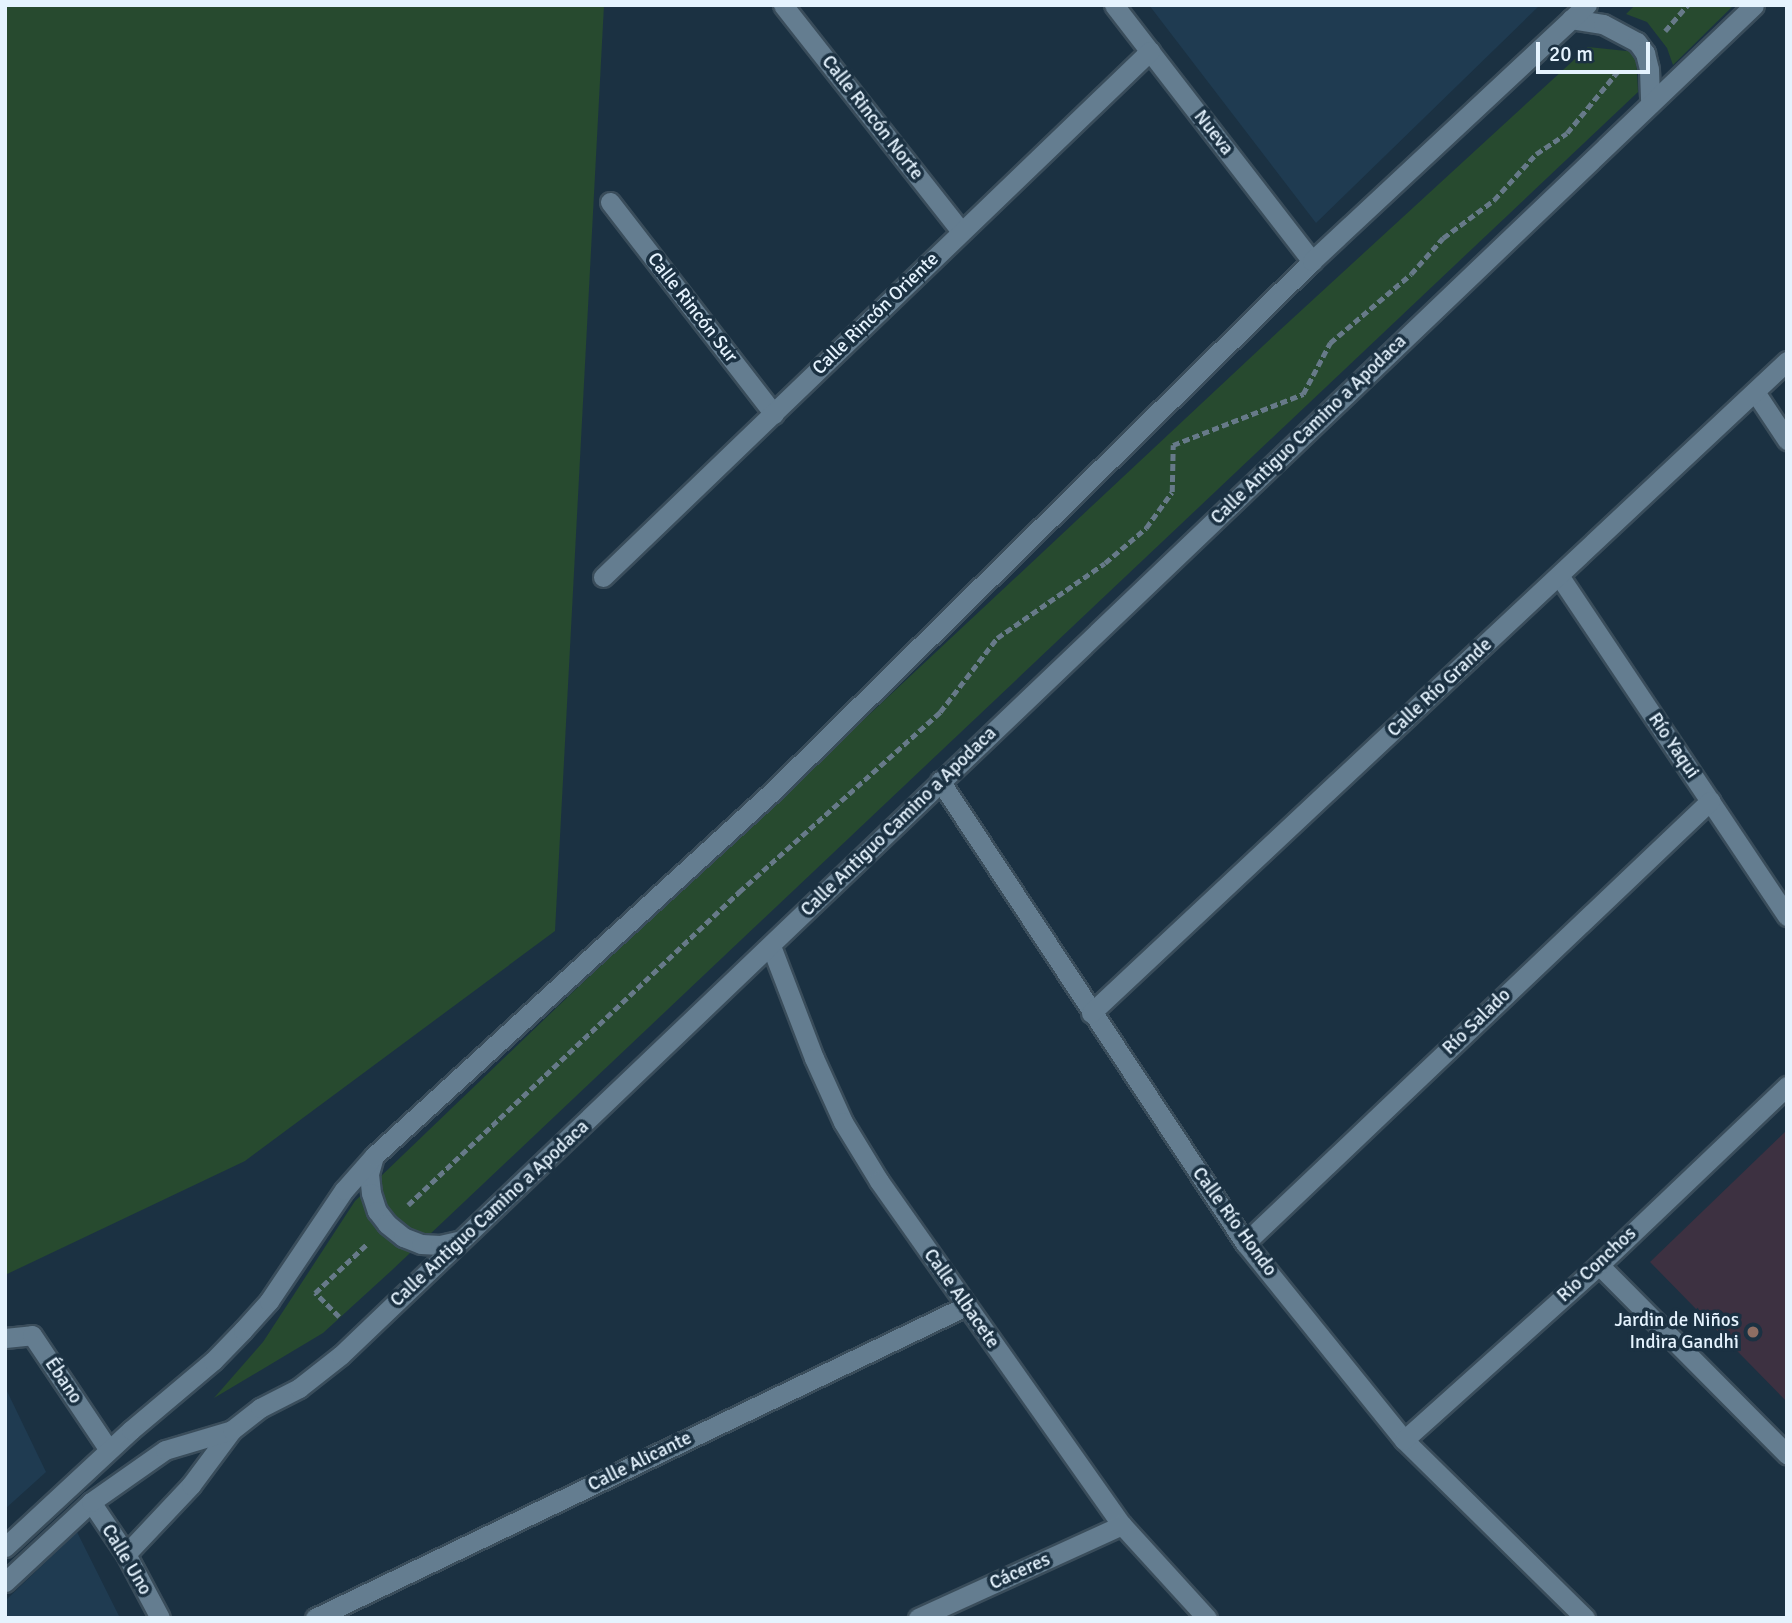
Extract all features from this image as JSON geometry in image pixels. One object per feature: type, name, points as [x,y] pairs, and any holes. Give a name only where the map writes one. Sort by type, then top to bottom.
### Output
[{"type":"street","name":"Calle Rincón Norte","points":[[783,5],[961,231]]},
{"type":"street","name":"Nueva","points":[[1114,5],[1312,261]]},
{"type":"street","points":[[5,1547],[109,1450],[213,1361],[243,1330],[269,1301],[303,1246],[344,1190],[374,1156],[774,790],[1312,261],[1587,5]]},
{"type":"street","name":"Calle Antiguo Camino a Apodaca","points":[[5,1581],[91,1502],[164,1450],[232,1430],[260,1408],[299,1388],[341,1355],[458,1241],[576,1134],[940,781],[1754,5]]},
{"type":"street","points":[[1571,19],[1603,24],[1637,42],[1645,53],[1651,85],[1650,104]]},
{"type":"street","name":"Calle Rincón Oriente","points":[[603,577],[1150,51]]},
{"type":"street","name":"Calle Rincón Sur","points":[[610,202],[774,414]]},
{"type":"street","name":"Calle Río Grande","points":[[1091,1013],[1560,577],[1787,361]]},
{"type":"street","points":[[1755,392],[1787,440]]},
{"type":"street","name":"Río Yaqui","points":[[1560,577],[1787,916]]},
{"type":"street","name":"Calle Río Hondo","points":[[940,781],[1245,1243],[1404,1440],[1585,1618]]},
{"type":"street","name":"Río Salado","points":[[1245,1243],[1710,801]]},
{"type":"street","name":"Calle Albacete","points":[[771,946],[814,1058],[843,1122],[878,1181],[1122,1525],[1207,1618]]},
{"type":"street","name":"Río Conchos","points":[[1404,1440],[1599,1265],[1787,1086]]},
{"type":"street","points":[[374,1156],[369,1174],[371,1193],[377,1210],[387,1224],[403,1237],[421,1244],[440,1245],[458,1241]]},
{"type":"street","points":[[1599,1265],[1787,1454]]},
{"type":"street","name":"Calle Alicante","points":[[315,1618],[966,1306]]},
{"type":"street","name":"Ébano","points":[[5,1338],[32,1335],[109,1450]]},
{"type":"street","points":[[126,1554],[191,1485],[232,1430]]},
{"type":"street","name":"Calle Uno","points":[[76,1481],[126,1554],[160,1618]]},
{"type":"street","name":"Cáceres","points":[[918,1618],[1122,1525]]},
{"type":"path","points":[[340,1318],[315,1293],[749,883],[940,712],[997,638],[1105,563],[1146,528],[1172,492],[1173,445],[1303,394],[1331,344],[1411,274],[1443,238],[1494,200],[1536,154],[1567,133],[1616,71],[1645,53],[1688,5]]},
{"type":"shaded area","points":[[1149,5],[1540,5],[1316,223]]},
{"type":"shaded area","name":"Jardin de Niños Indira Gandhi","points":[[1787,1130],[1787,1402],[1650,1262]]},
{"type":"shaded area","points":[[5,1387],[46,1472],[5,1509]]},
{"type":"shaded area","points":[[77,1532],[120,1618],[5,1618],[5,1601]]},
{"type":"green space","points":[[5,5],[604,5],[555,931],[245,1161],[5,1275]]},
{"type":"green space","points":[[1635,5],[1734,5],[1673,65],[1667,48],[1647,22],[1626,14]]},
{"type":"green space","points":[[1588,47],[1636,52],[1638,92],[391,1271],[323,1333],[214,1398],[263,1342],[355,1201],[576,989],[1280,330]]},
{"type":"place","name":"Jardin de Niños Indira Gandhi","points":[[1753,1332]]}]
